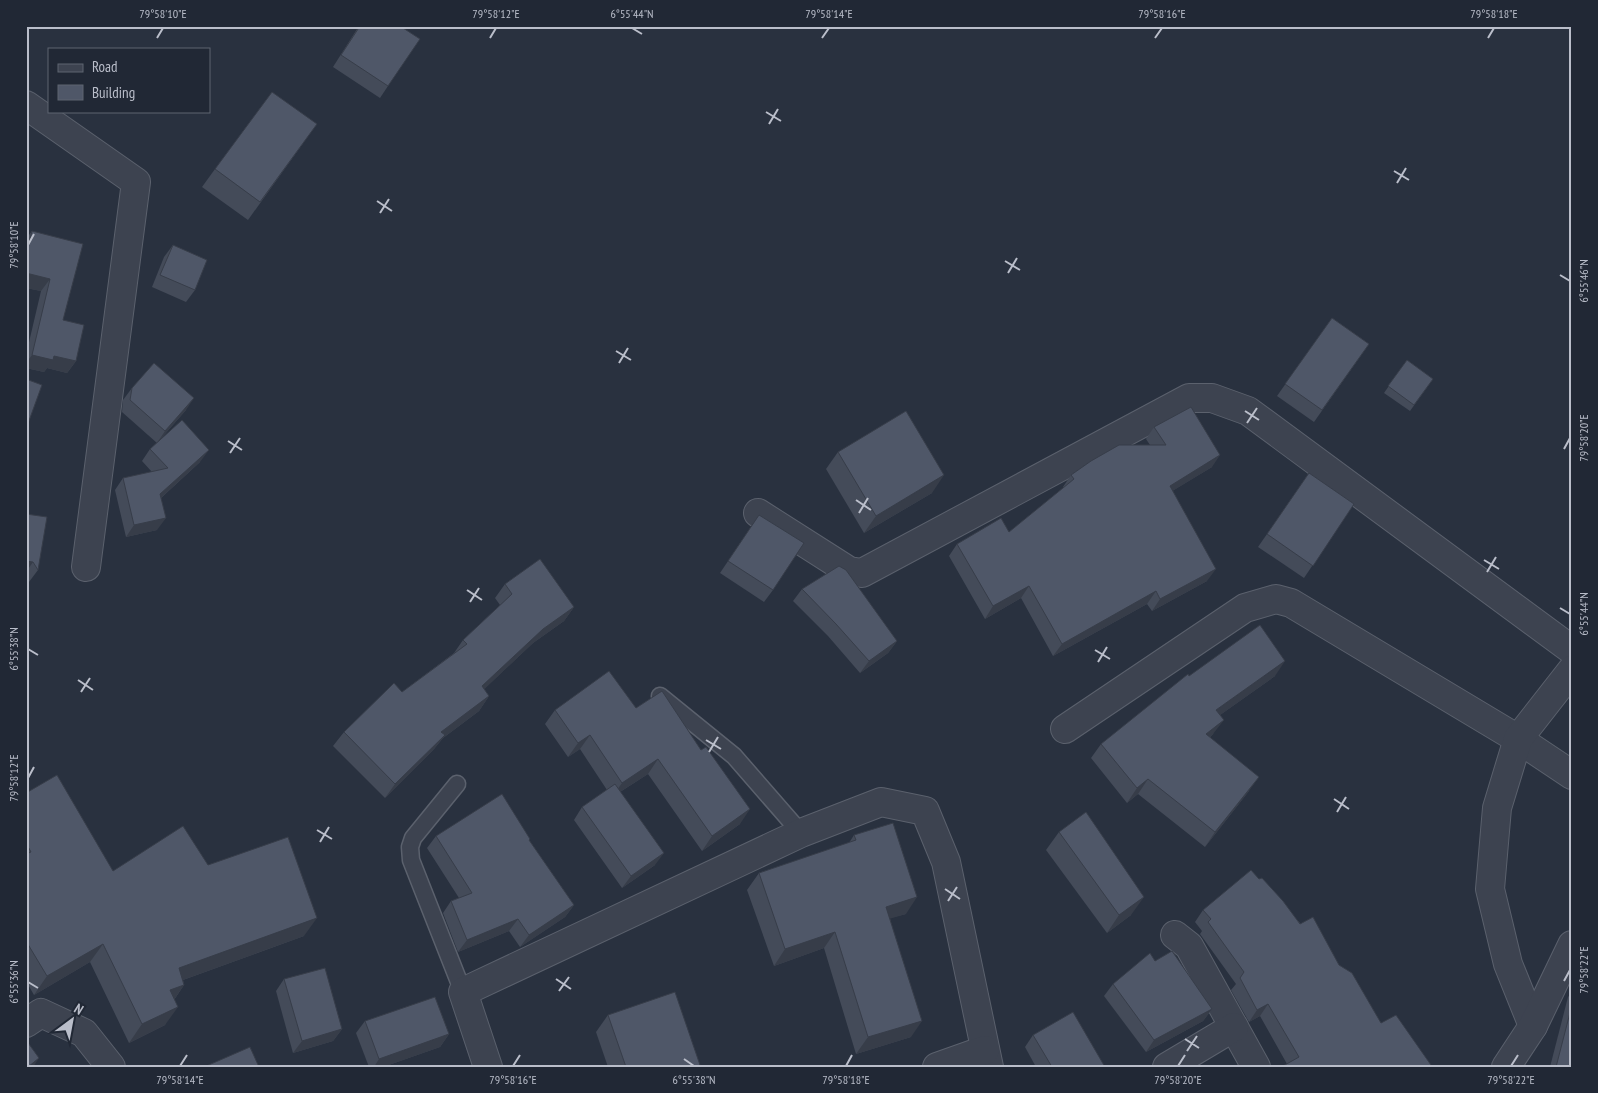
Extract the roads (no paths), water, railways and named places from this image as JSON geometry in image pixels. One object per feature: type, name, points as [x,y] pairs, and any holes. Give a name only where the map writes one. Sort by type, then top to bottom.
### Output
[{"type":"street","points":[[26,105],[136,182],[86,567]]},
{"type":"street","points":[[758,513],[849,571],[862,573],[1189,398],[1212,398],[1248,411],[1572,650]]},
{"type":"street","points":[[1065,729],[1245,608],[1276,599],[1291,603],[1518,740],[1572,775]]},
{"type":"street","points":[[1533,1026],[1508,964],[1490,889],[1497,808],[1518,740],[1572,670]]},
{"type":"street","points":[[488,1067],[463,992],[801,833],[880,802],[925,811],[946,862],[987,1058],[937,1067]]},
{"type":"street","points":[[1175,934],[1190,946],[1256,1067]]},
{"type":"street","points":[[1506,1067],[1533,1026],[1572,944]]},
{"type":"street","points":[[26,1023],[41,1014],[84,1033],[111,1067]]},
{"type":"street","points":[[1167,1067],[1234,1027]]},
{"type":"lane","points":[[660,696],[734,756],[801,833]]},
{"type":"lane","points":[[457,784],[413,838],[410,847],[411,860],[463,992]]}]
